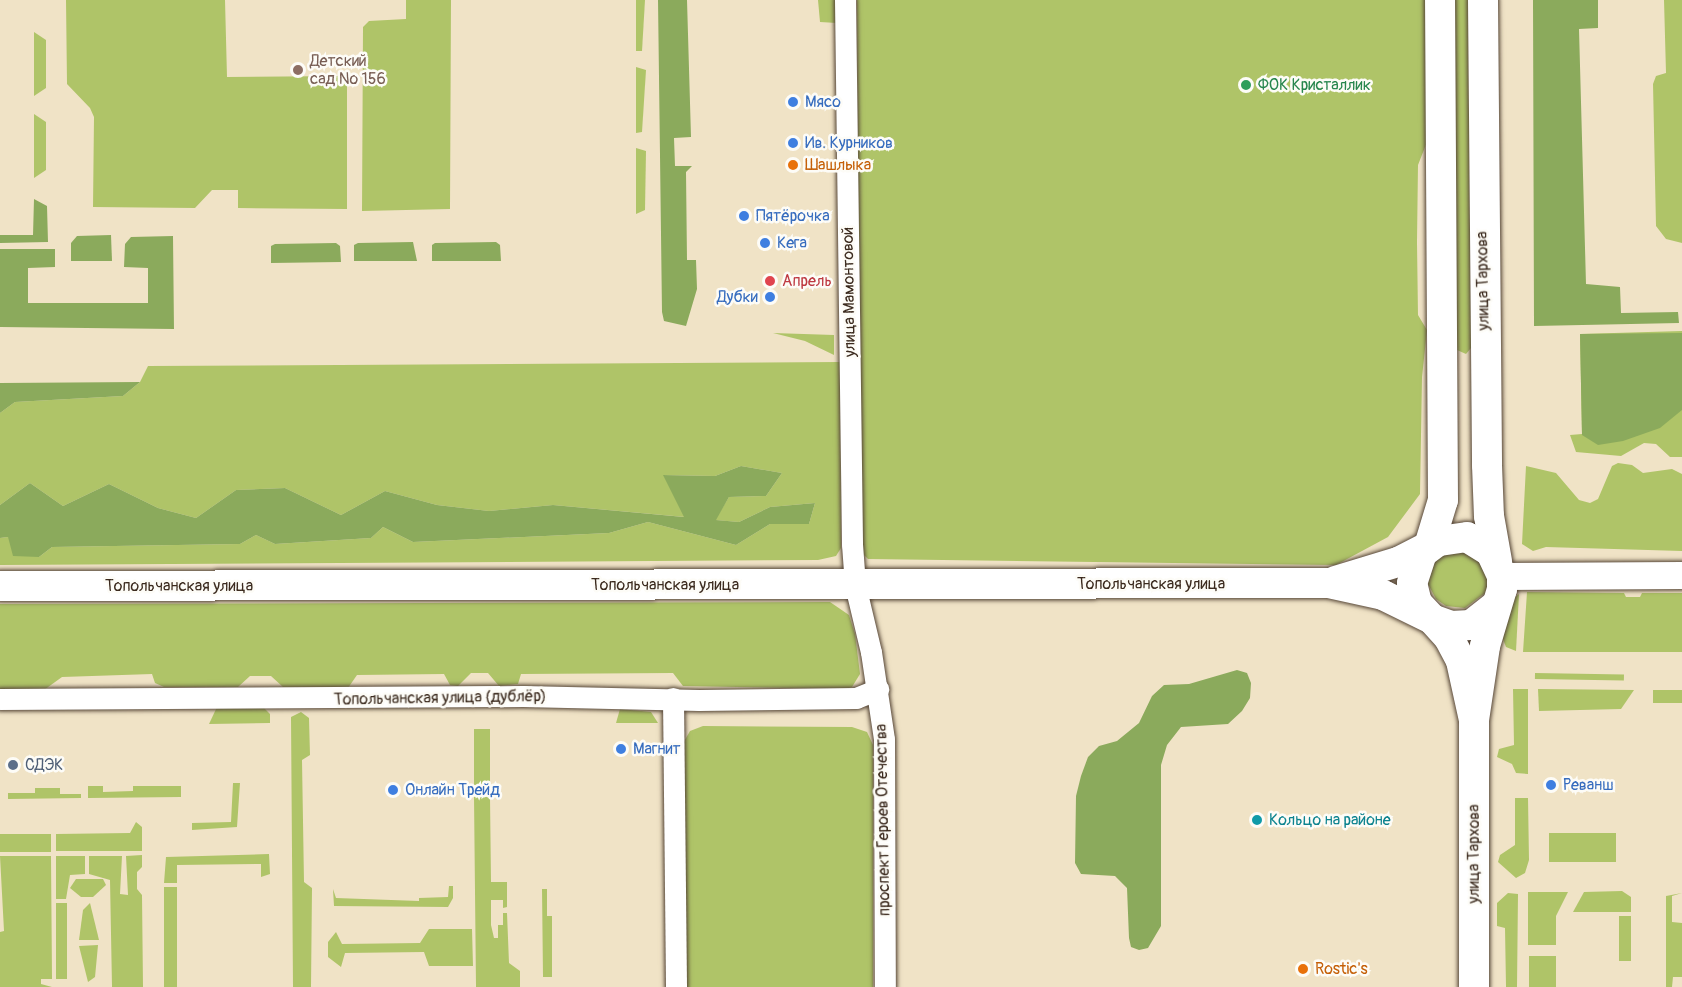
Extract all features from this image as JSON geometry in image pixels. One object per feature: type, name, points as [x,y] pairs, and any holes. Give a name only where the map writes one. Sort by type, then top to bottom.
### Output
[{"type":"main road","points":[[1429,546],[1447,537],[1467,537],[1485,546],[1499,568],[1495,606],[1471,625],[1451,626],[1432,619],[1417,603],[1412,583],[1416,562],[1429,546],[1444,491],[1440,0]]},
{"type":"main road","name":"улица Тархова","points":[[1483,0],[1485,363],[1489,516],[1499,568]]},
{"type":"main road","points":[[1444,363],[1485,363]]},
{"type":"main road","name":"Топольчанская улица","points":[[1329,583],[1398,562],[1429,546]]},
{"type":"main road","name":"Топольчанская улица","points":[[0,586],[1329,583],[1383,595],[1432,619]]},
{"type":"main road","name":"улица Тархова","points":[[1474,987],[1474,720],[1495,606]]},
{"type":"main road","name":"улица Тархова","points":[[1432,619],[1449,638],[1461,661],[1474,720]]},
{"type":"street","name":"улица Мамонтовой","points":[[846,0],[855,585]]},
{"type":"street","points":[[1499,568],[1682,575]]},
{"type":"street","name":"проспект Героев Отечества","points":[[855,585],[878,689],[884,739],[885,987]]},
{"type":"street","name":"Топольчанская улица (дублёр)","points":[[0,699],[856,698],[878,689]]},
{"type":"street","points":[[673,698],[676,987]]},
{"type":"green space","points":[[66,0],[225,0],[227,77],[347,76],[347,209],[238,208],[238,190],[212,190],[195,208],[93,207],[94,117],[90,108],[67,84]]},
{"type":"green space","points":[[406,0],[451,0],[450,209],[362,211],[363,27],[369,21],[406,19]]},
{"type":"green space","points":[[636,0],[645,0],[642,51],[636,51]]},
{"type":"green space","points":[[658,0],[687,0],[691,137],[674,138],[675,166],[692,166],[686,172],[687,260],[696,260],[697,289],[686,326],[664,321],[662,312]]},
{"type":"green space","points":[[818,0],[839,0],[837,23],[820,22]]},
{"type":"green space","points":[[857,0],[1427,0],[1427,142],[1418,165],[1418,315],[1427,330],[1422,377],[1420,494],[1388,537],[1336,565],[868,559],[860,551]]},
{"type":"green space","points":[[1453,0],[1468,0],[1471,348],[1466,354],[1457,350]]},
{"type":"green space","points":[[1533,0],[1598,0],[1598,28],[1579,29],[1586,284],[1620,287],[1621,313],[1678,312],[1679,323],[1534,326]]},
{"type":"green space","points":[[1664,0],[1682,0],[1682,243],[1666,239],[1656,226],[1653,84],[1656,76],[1666,73]]},
{"type":"green space","points":[[34,32],[46,40],[46,88],[34,96]]},
{"type":"green space","points":[[636,67],[646,70],[642,132],[636,133]]},
{"type":"green space","points":[[34,114],[46,122],[46,170],[34,178]]},
{"type":"green space","points":[[636,148],[646,151],[645,210],[636,214]]},
{"type":"green space","points":[[34,199],[47,206],[48,242],[0,243],[0,235],[33,235]]},
{"type":"green space","points":[[111,235],[112,261],[71,261],[71,243],[77,236]]},
{"type":"green space","points":[[173,236],[174,329],[0,327],[0,249],[55,249],[55,267],[28,268],[28,303],[148,303],[148,268],[124,267],[125,244],[131,237]]},
{"type":"green space","points":[[413,242],[417,261],[354,261],[354,245],[358,243]]},
{"type":"green space","points":[[496,242],[500,245],[501,261],[432,261],[432,245],[435,243]]},
{"type":"green space","points":[[336,243],[340,246],[341,262],[271,263],[271,246],[275,244]]},
{"type":"green space","points":[[1682,331],[1682,457],[1670,457],[1656,444],[1644,443],[1621,456],[1576,452],[1570,435],[1582,434],[1580,334]]},
{"type":"green space","points":[[773,333],[834,335],[834,355],[805,341]]},
{"type":"green space","points":[[1682,333],[1682,410],[1660,428],[1623,441],[1598,445],[1582,435],[1580,334]]},
{"type":"green space","points":[[840,362],[841,548],[836,556],[818,560],[0,565],[0,538],[8,537],[39,557],[52,547],[240,544],[256,535],[275,544],[371,538],[383,527],[413,542],[609,533],[648,522],[736,545],[770,524],[809,524],[815,503],[770,507],[739,522],[715,520],[729,497],[766,496],[782,473],[741,466],[715,476],[664,475],[685,517],[553,505],[489,511],[437,505],[385,491],[341,515],[285,488],[236,490],[196,518],[158,508],[109,484],[63,506],[30,483],[0,505],[0,413],[15,402],[123,396],[140,382],[148,366]]},
{"type":"green space","points":[[140,382],[123,396],[15,402],[0,413],[0,383]]},
{"type":"green space","points":[[1618,463],[1632,465],[1643,473],[1672,469],[1682,474],[1682,551],[1546,547],[1533,551],[1522,544],[1526,466],[1556,473],[1579,500],[1590,503],[1598,499],[1612,466]]},
{"type":"green space","points":[[741,466],[782,473],[766,496],[729,497],[716,520],[739,522],[770,507],[815,503],[809,524],[770,524],[736,545],[648,522],[609,533],[413,542],[383,527],[371,538],[275,544],[256,535],[240,544],[52,547],[39,557],[13,556],[8,537],[0,538],[0,505],[30,483],[63,506],[109,484],[158,508],[196,518],[236,490],[285,488],[341,515],[385,491],[437,505],[489,511],[553,505],[684,517],[663,475],[715,476]]},
{"type":"green space","points":[[1472,550],[1489,580],[1485,593],[1465,608],[1446,606],[1436,599],[1428,584],[1436,557]]},
{"type":"green space","points":[[1527,592],[1624,593],[1626,597],[1640,597],[1642,593],[1682,593],[1682,652],[1523,652]]},
{"type":"green space","points":[[1519,594],[1516,651],[1506,647],[1501,634],[1515,597]]},
{"type":"green space","points":[[830,602],[849,615],[855,634],[860,674],[852,687],[846,689],[683,686],[673,673],[521,674],[518,684],[499,686],[488,673],[471,673],[458,686],[450,685],[444,674],[357,675],[348,688],[283,687],[271,676],[250,676],[238,687],[164,687],[155,683],[152,674],[62,677],[44,690],[0,691],[0,604]]},
{"type":"green space","points":[[1237,670],[1247,673],[1251,683],[1250,698],[1242,711],[1228,724],[1181,727],[1167,745],[1161,765],[1161,926],[1148,948],[1139,950],[1131,947],[1129,938],[1127,888],[1115,876],[1081,874],[1075,863],[1076,796],[1081,776],[1088,757],[1099,746],[1117,741],[1139,723],[1152,696],[1164,685],[1189,684]]},
{"type":"green space","points":[[1535,673],[1624,675],[1624,681],[1535,679]]},
{"type":"green space","points":[[1513,689],[1528,689],[1528,774],[1516,773],[1512,764],[1497,757],[1499,749],[1514,745]]},
{"type":"green space","points":[[1538,689],[1634,690],[1621,709],[1539,711]]},
{"type":"green space","points":[[1653,690],[1682,690],[1682,703],[1653,703]]},
{"type":"green space","points":[[217,707],[263,707],[270,714],[270,723],[209,724]]},
{"type":"green space","points":[[620,709],[651,712],[658,723],[616,723]]},
{"type":"green space","points":[[301,712],[309,718],[310,755],[302,760],[304,882],[312,888],[311,987],[293,987],[291,717]]},
{"type":"green space","points":[[703,726],[852,727],[867,732],[873,745],[873,987],[683,987],[682,745],[690,731]]},
{"type":"green space","points":[[474,729],[490,729],[490,792],[474,792]]},
{"type":"green space","points":[[233,783],[240,783],[237,827],[192,830],[192,823],[231,822]]},
{"type":"green space","points":[[88,786],[103,786],[103,792],[133,791],[133,786],[181,786],[181,797],[88,798]]},
{"type":"green space","points":[[35,788],[60,788],[60,794],[81,794],[81,798],[8,799],[8,793],[35,793]]},
{"type":"green space","points":[[474,797],[490,797],[491,882],[507,882],[507,907],[503,908],[503,900],[491,900],[491,925],[494,938],[498,938],[498,925],[503,925],[503,913],[507,913],[509,963],[520,971],[520,987],[476,987]]},
{"type":"green space","points":[[1515,798],[1528,798],[1529,860],[1525,873],[1516,878],[1498,862],[1500,855],[1515,845]]},
{"type":"green space","points":[[136,822],[142,827],[142,851],[56,851],[56,834],[130,833]]},
{"type":"green space","points":[[1549,833],[1616,833],[1616,862],[1549,862]]},
{"type":"green space","points":[[0,834],[51,834],[51,852],[0,852]]},
{"type":"green space","points":[[269,854],[270,874],[261,877],[261,864],[177,865],[177,883],[164,883],[166,857]]},
{"type":"green space","points":[[142,855],[142,867],[137,872],[137,889],[142,895],[143,987],[112,987],[110,880],[89,874],[89,856],[122,856],[120,894],[128,895],[126,856]]},
{"type":"green space","points":[[0,856],[51,856],[52,979],[41,979],[41,984],[52,987],[0,987],[0,932],[4,931]]},
{"type":"green space","points":[[56,856],[85,856],[85,874],[70,875],[66,899],[56,899]]},
{"type":"green space","points":[[76,879],[103,879],[106,885],[93,897],[81,897],[70,888]]},
{"type":"green space","points":[[449,886],[453,886],[453,898],[448,907],[334,906],[333,889],[336,898],[419,901],[419,898],[448,897]]},
{"type":"green space","points":[[164,887],[177,887],[177,987],[164,987]]},
{"type":"green space","points":[[542,889],[547,889],[547,916],[552,916],[552,977],[543,977]]},
{"type":"green space","points":[[1622,891],[1631,897],[1631,912],[1573,912],[1584,892]]},
{"type":"green space","points":[[1528,892],[1568,892],[1556,916],[1556,945],[1528,945]]},
{"type":"green space","points":[[1508,893],[1518,894],[1517,987],[1506,987],[1505,928],[1497,926],[1497,903]]},
{"type":"green space","points":[[1682,893],[1672,896],[1672,922],[1682,923],[1682,977],[1673,977],[1672,987],[1666,987],[1666,896]]},
{"type":"green space","points":[[56,903],[67,903],[67,979],[56,979]]},
{"type":"green space","points":[[90,903],[99,940],[79,940],[83,910]]},
{"type":"green space","points":[[1619,916],[1631,916],[1631,961],[1619,961]]},
{"type":"green space","points":[[429,929],[472,929],[473,966],[429,966],[424,952],[345,953],[341,967],[328,957],[328,942],[336,932],[342,944],[420,943]]},
{"type":"green space","points":[[98,945],[95,977],[88,982],[79,946]]},
{"type":"green space","points":[[1529,956],[1556,956],[1556,987],[1529,987]]},
{"type":"place","name":"Детский сад № 156","points":[[298,70]]},
{"type":"place","name":"ФОК Кристаллик","points":[[1246,85]]},
{"type":"place","name":"Мясо","points":[[793,102]]},
{"type":"place","name":"Ив. Курников","points":[[793,143]]},
{"type":"place","name":"Шашлыка","points":[[793,165]]},
{"type":"place","name":"Пятёрочка","points":[[744,216]]},
{"type":"place","name":"Кега","points":[[765,243]]},
{"type":"place","name":"Апрель","points":[[770,281]]},
{"type":"place","name":"Дубки","points":[[770,297]]},
{"type":"place","name":"Магнит","points":[[621,749]]},
{"type":"place","name":"СДЭК","points":[[13,765]]},
{"type":"place","name":"Реванш","points":[[1551,785]]},
{"type":"place","name":"Онлайн Трейд","points":[[393,790]]},
{"type":"place","name":"Кольцо на районе","points":[[1257,820]]},
{"type":"place","name":"Rostic's","points":[[1303,969]]}]
